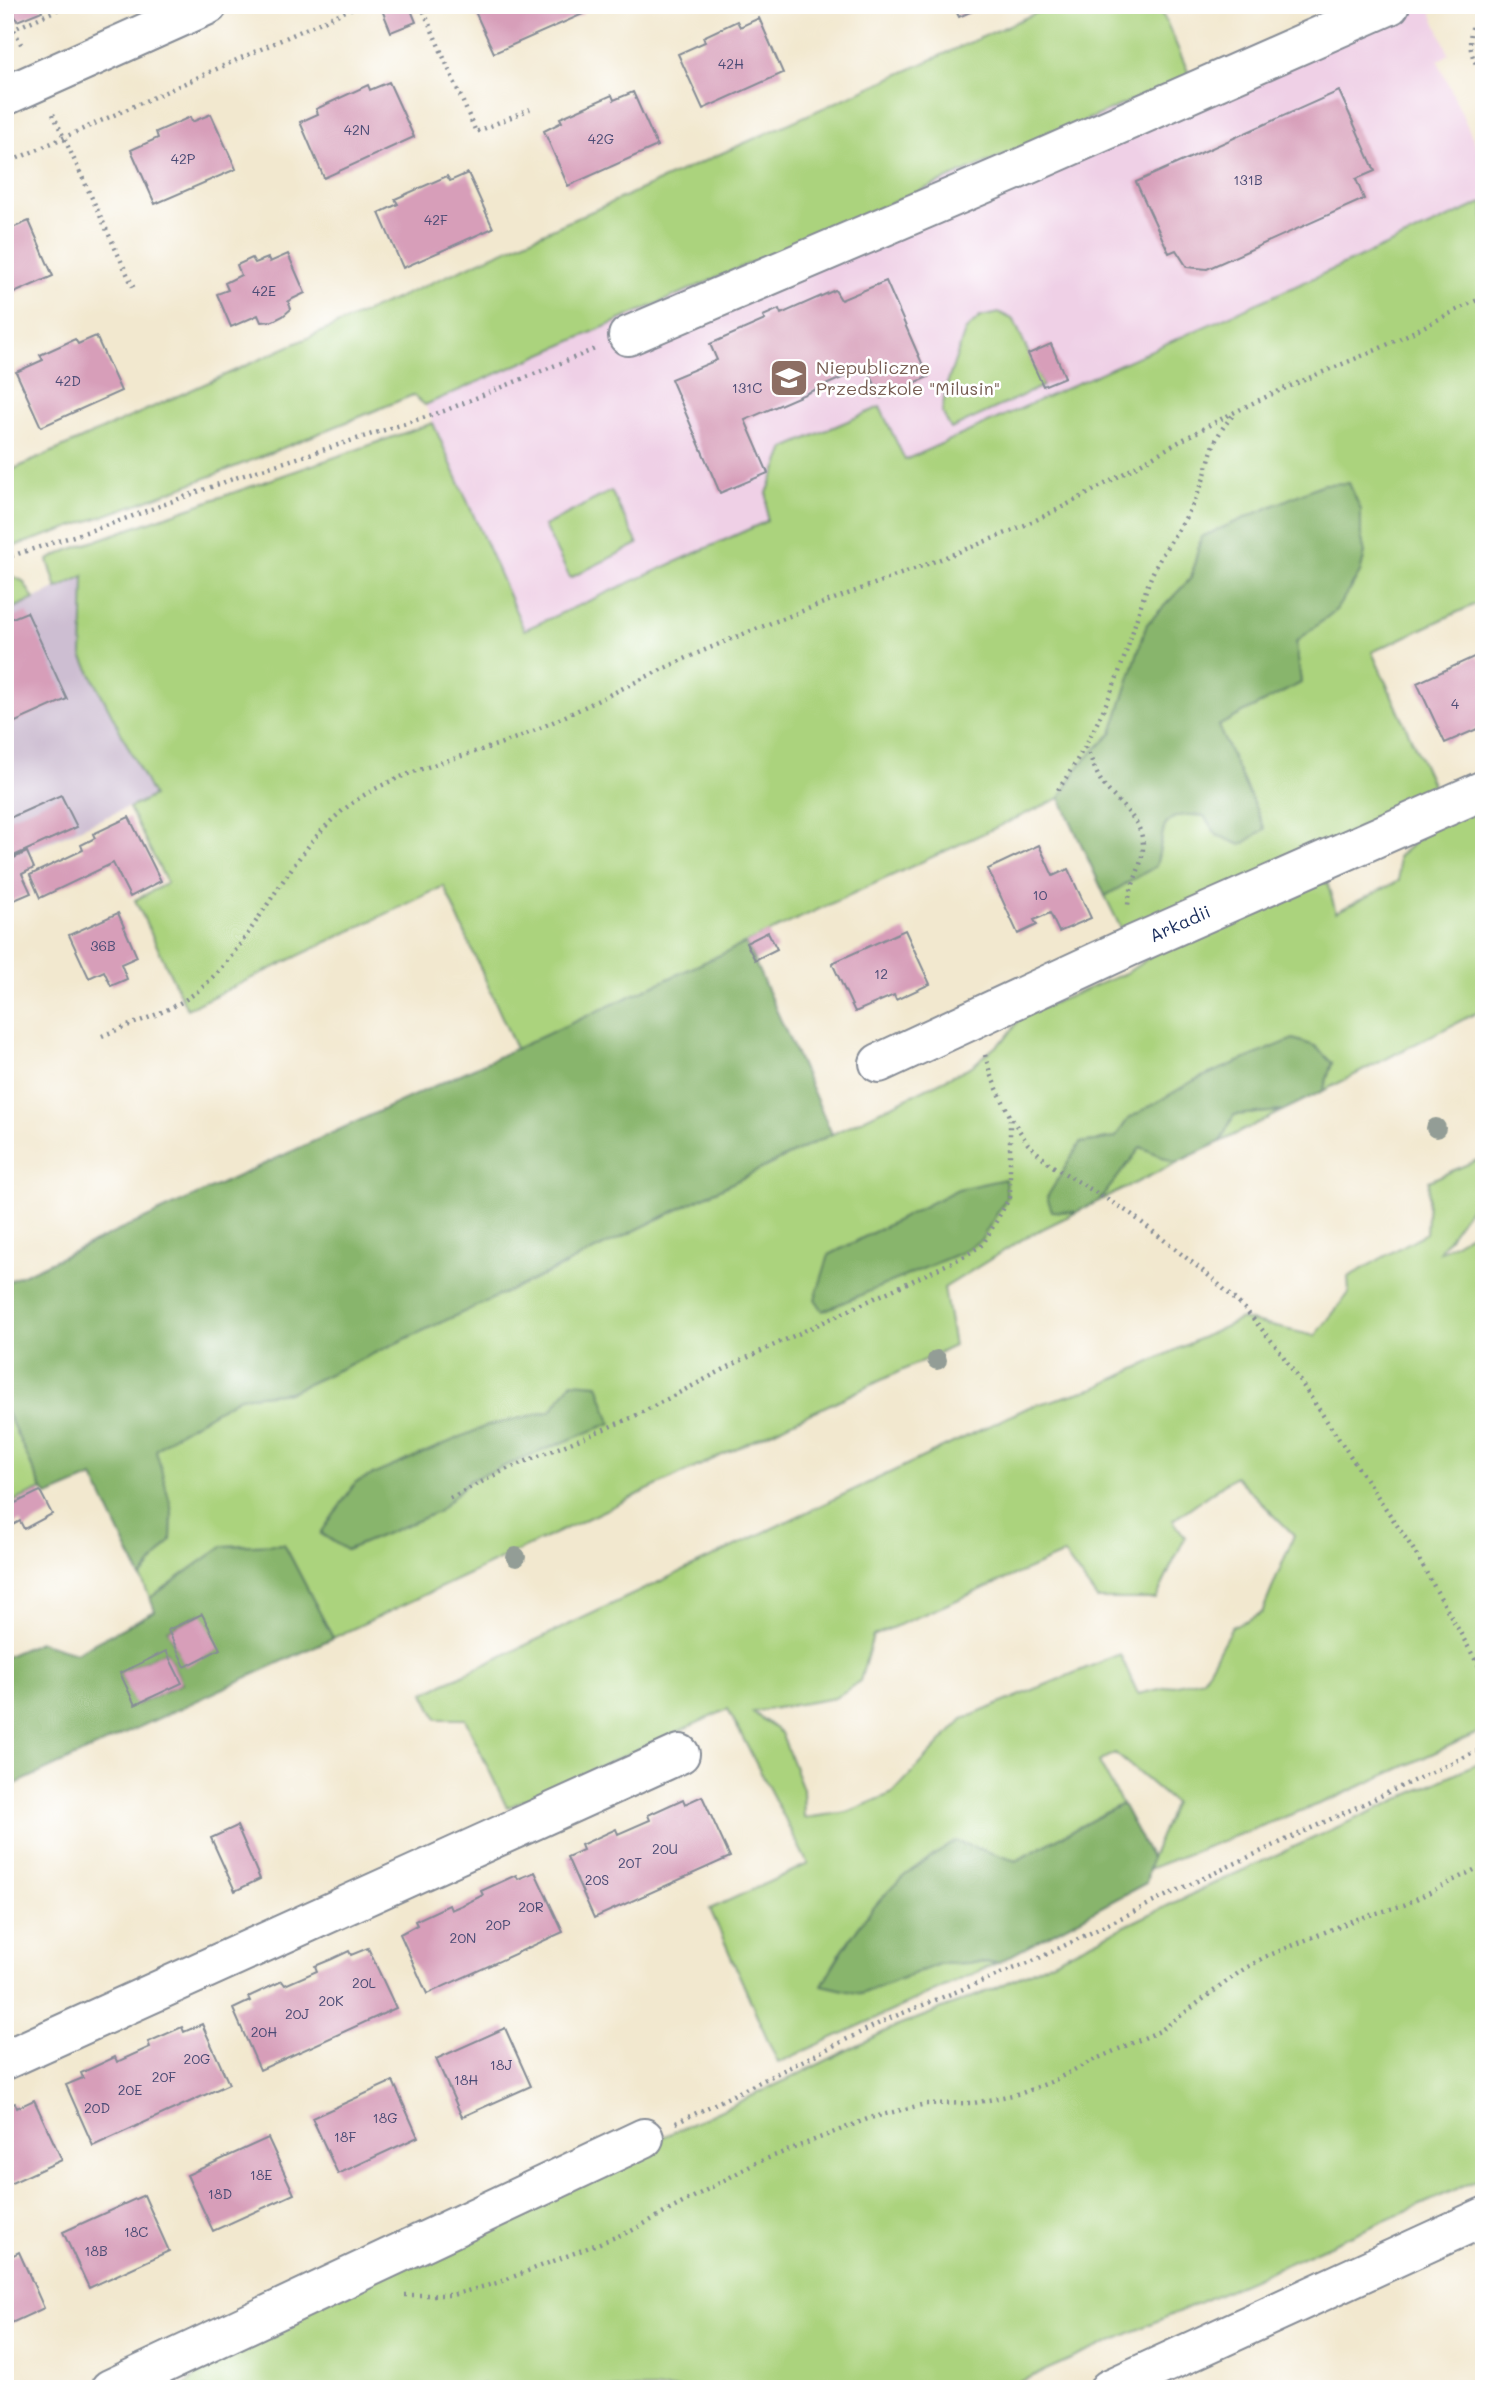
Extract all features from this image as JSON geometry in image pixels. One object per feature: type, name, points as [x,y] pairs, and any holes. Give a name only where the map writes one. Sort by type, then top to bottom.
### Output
[{"type":"street","points":[[22,88],[208,5]]},
{"type":"street","points":[[628,336],[1016,170],[1390,5]]},
{"type":"street","name":"Arkadii","points":[[879,1063],[1133,944],[1484,790]]},
{"type":"street","points":[[5,2060],[680,1754]]},
{"type":"street","points":[[110,2389],[644,2138]]},
{"type":"street","points":[[1109,2389],[1484,2217]]},
{"type":"path","points":[[5,33],[68,5]]},
{"type":"path","points":[[5,164],[359,5]]},
{"type":"path","points":[[421,5],[476,132],[530,109]]},
{"type":"path","points":[[1484,10],[1473,24],[1470,37],[1471,53],[1476,67],[1484,75]]},
{"type":"path","points":[[5,11],[14,29],[22,88],[64,138],[135,292]]},
{"type":"path","points":[[102,1036],[174,1006],[205,985],[228,961],[313,839],[353,801],[377,788],[419,770],[526,734],[698,653],[1013,530],[1067,505],[1169,446],[1237,411],[1294,383],[1375,350],[1484,297]]},
{"type":"path","points":[[5,558],[111,524],[238,477],[444,411],[628,336]]},
{"type":"path","points":[[1058,790],[1086,747],[1122,663],[1155,567],[1200,490],[1210,452],[1220,430],[1237,411]]},
{"type":"path","points":[[1086,747],[1102,782],[1134,817],[1143,844],[1142,859],[1129,895],[1128,912],[1133,944]]},
{"type":"path","points":[[966,1024],[982,1037],[988,1069],[1010,1116],[1028,1144],[1051,1165],[1131,1214],[1213,1279],[1245,1309],[1279,1350],[1413,1549],[1484,1675]]},
{"type":"path","points":[[450,1498],[507,1469],[631,1418],[762,1350],[965,1256],[983,1244],[1010,1197],[1010,1116]]},
{"type":"path","points":[[644,2138],[888,2019],[1033,1961],[1182,1888],[1484,1748]]},
{"type":"path","points":[[397,2295],[452,2295],[497,2283],[631,2231],[756,2164],[870,2118],[925,2104],[974,2103],[1022,2093],[1051,2082],[1160,2031],[1241,1971],[1265,1957],[1343,1924],[1404,1905],[1484,1865]]},
{"type":"shaded area","name":"Niepubliczne Przedszkole \"Milusin\"","points":[[1354,5],[1428,5],[1449,54],[1438,61],[1484,163],[1484,202],[524,630],[425,405]]},
{"type":"shaded area","points":[[84,576],[82,656],[153,796],[5,862],[5,612]]},
{"type":"green space","points":[[1054,5],[1159,5],[1190,76],[425,405],[413,395],[160,495],[5,549],[5,473]]},
{"type":"green space","points":[[1484,202],[1484,600],[1372,652],[1436,793],[1125,937],[1105,896],[1156,866],[1165,826],[1177,816],[1204,816],[1217,835],[1217,726],[1301,683],[1296,642],[1350,591],[1360,572],[1365,553],[1361,535],[1361,510],[1201,537],[1191,578],[1147,624],[1112,733],[1079,766],[1060,798],[516,1049],[444,886],[187,1009],[135,900],[167,883],[129,808],[153,796],[82,656],[84,576],[57,589],[48,560],[66,551],[433,423],[524,630],[767,521],[767,493],[785,448],[880,407],[905,460]]},
{"type":"green space","points":[[1000,313],[1014,320],[1043,386],[951,429],[942,412],[946,387],[965,331],[980,317]]},
{"type":"green space","points":[[1349,483],[1361,510],[1361,535],[1365,553],[1360,573],[1336,610],[1296,642],[1301,683],[1218,726],[1265,829],[1241,845],[1217,835],[1204,816],[1177,816],[1165,826],[1156,866],[1105,896],[1060,798],[1079,766],[1112,733],[1147,624],[1191,578],[1201,537],[1323,484]]},
{"type":"green space","points":[[611,491],[638,544],[570,578],[544,526]]},
{"type":"green space","points":[[5,573],[23,581],[34,599],[5,612]]},
{"type":"green space","points":[[1484,804],[1484,1009],[1323,1091],[1332,1063],[1128,1119],[1115,1138],[1080,1143],[1053,1211],[1077,1212],[1028,1236],[944,1288],[954,1346],[333,1638],[284,1544],[223,1546],[150,1598],[141,1578],[171,1540],[172,1510],[155,1450],[173,1436],[240,1397],[290,1392],[544,1275],[972,1066],[1006,1038],[1022,1016],[1128,972],[1186,932],[1304,885],[1327,882],[1336,912],[1399,881],[1398,857],[1428,829]],"holes":[[[572,1382],[610,1423],[470,1480],[438,1512],[346,1550],[321,1534],[486,1426],[551,1411]]]},
{"type":"green space","points":[[746,943],[832,1134],[544,1275],[290,1392],[240,1397],[173,1436],[156,1450],[172,1510],[171,1540],[141,1578],[93,1477],[48,1496],[42,1489],[5,1408],[5,1283]]},
{"type":"green space","points":[[1293,1039],[1315,1046],[1332,1063],[1323,1091],[1282,1111],[1234,1115],[1220,1142],[1176,1163],[1141,1147],[1099,1201],[1077,1212],[1052,1211],[1047,1197],[1080,1143],[1115,1138],[1128,1119],[1195,1080]]},
{"type":"green space","points":[[1282,1111],[1220,1142],[1234,1115]]},
{"type":"green space","points":[[1141,1147],[1176,1163],[1099,1201]]},
{"type":"green space","points":[[1477,1160],[1484,1174],[1484,1188],[1438,1253],[1484,1226],[1484,1730],[1337,1797],[1149,1869],[1174,1803],[1115,1753],[1099,1762],[1122,1804],[1016,1861],[956,1842],[903,1877],[859,1926],[838,1956],[861,1994],[939,1964],[999,1962],[778,2063],[710,1909],[808,1864],[728,1709],[507,1808],[465,1719],[437,1719],[424,1693],[1029,1407],[1095,1388],[1241,1319],[1315,1336],[1349,1293],[1348,1277],[1426,1233],[1429,1181]],"holes":[[[1235,1476],[1294,1535],[1262,1613],[1232,1627],[1203,1679],[1138,1694],[1120,1654],[963,1719],[893,1793],[848,1812],[804,1818],[803,1789],[781,1733],[753,1712],[835,1698],[860,1681],[873,1636],[1064,1554],[1097,1599],[1156,1599],[1185,1537],[1173,1520]]]},
{"type":"green space","points":[[1005,1179],[1007,1197],[981,1240],[960,1253],[823,1311],[815,1299],[829,1255],[958,1189]]},
{"type":"green space","points":[[572,1382],[598,1384],[611,1423],[470,1480],[438,1512],[346,1550],[321,1533],[356,1482],[486,1426],[551,1411]]},
{"type":"green space","points":[[5,1408],[42,1489],[5,1505]]},
{"type":"green space","points":[[284,1544],[333,1638],[5,1789],[5,1657],[39,1642],[76,1653],[155,1611],[150,1598],[223,1546]],"holes":[[[201,1614],[219,1649],[185,1666],[168,1630]],[[166,1651],[182,1683],[136,1705],[120,1673]]]},
{"type":"green space","points":[[1484,1760],[1484,2177],[1003,2389],[487,2389],[483,2384],[466,2389],[182,2389],[224,2348],[444,2238],[793,2077],[888,2030],[996,1988],[1215,1883]]},
{"type":"green space","points":[[1122,1804],[1151,1858],[1146,1883],[999,1962],[939,1964],[861,1994],[822,1985],[848,1942],[890,1889],[908,1873],[956,1841],[1016,1861]]},
{"type":"building","points":[[11,5],[40,5],[42,11],[17,21]]},
{"type":"building","points":[[380,5],[409,5],[416,22],[391,32]]},
{"type":"building","points":[[472,5],[580,5],[583,14],[494,53]]},
{"type":"building","points":[[953,5],[986,5],[959,17]]},
{"type":"building","points":[[759,18],[783,73],[703,109],[678,54],[705,42],[703,37],[737,21],[740,27]]},
{"type":"building","points":[[389,82],[414,137],[324,178],[300,122],[318,114],[316,109],[368,85],[370,90]]},
{"type":"building","points":[[1339,91],[1375,171],[1356,179],[1364,199],[1207,269],[1187,267],[1176,250],[1169,253],[1136,182]]},
{"type":"building","points":[[633,92],[657,146],[568,186],[544,131],[562,122],[560,118],[612,95],[614,100]]},
{"type":"building","points":[[211,114],[236,169],[155,204],[131,150],[158,138],[156,132],[190,117],[192,122]]},
{"type":"building","points":[[468,173],[493,228],[403,268],[379,213],[398,204],[395,199],[447,176],[450,181]]},
{"type":"building","points":[[29,221],[53,276],[5,297],[5,225],[10,229]]},
{"type":"building","points":[[288,254],[305,293],[288,301],[291,309],[273,321],[261,322],[258,315],[231,327],[217,294],[228,290],[225,283],[241,275],[237,265],[252,258],[255,263],[268,258],[270,262]]},
{"type":"building","points":[[886,281],[928,377],[881,398],[867,367],[745,420],[768,473],[720,493],[671,379],[717,360],[710,344],[765,320],[763,316],[779,309],[781,314],[835,290],[841,300]]},
{"type":"building","points":[[96,336],[121,391],[41,427],[16,372],[43,360],[40,355],[75,339],[78,344]]},
{"type":"building","points":[[1051,344],[1065,377],[1043,386],[1028,354]]},
{"type":"building","points":[[27,612],[67,699],[11,724],[5,713],[5,621]]},
{"type":"building","points":[[1478,655],[1480,660],[1484,658],[1484,726],[1445,743],[1417,683]]},
{"type":"building","points":[[61,795],[77,827],[5,860],[5,820]]},
{"type":"building","points":[[129,817],[161,881],[130,897],[113,863],[40,898],[30,875],[83,850],[81,845],[95,838],[93,834]]},
{"type":"building","points":[[1039,845],[1053,876],[1068,869],[1091,918],[1059,932],[1050,913],[1034,920],[1037,925],[1018,934],[988,869]]},
{"type":"building","points":[[27,852],[34,868],[22,874],[31,893],[5,904],[5,862]]},
{"type":"building","points":[[118,913],[137,957],[121,964],[127,979],[111,986],[104,971],[89,978],[69,935]]},
{"type":"building","points":[[905,930],[930,984],[896,1000],[894,995],[855,1012],[832,963]]},
{"type":"building","points":[[768,932],[777,949],[755,960],[746,943]]},
{"type":"building","points":[[40,1491],[52,1514],[24,1529],[20,1521],[5,1529],[5,1508]]},
{"type":"building","points":[[202,1614],[220,1649],[185,1667],[168,1630]]},
{"type":"building","points":[[166,1651],[182,1683],[135,1705],[120,1673]]},
{"type":"building","points":[[702,1796],[730,1857],[594,1918],[567,1857],[583,1850],[581,1845],[616,1829],[618,1834],[650,1820],[648,1815],[683,1799],[685,1804]]},
{"type":"building","points":[[237,1826],[260,1879],[235,1891],[211,1838]]},
{"type":"building","points":[[535,1872],[563,1932],[427,1994],[400,1934],[417,1925],[415,1921],[449,1905],[451,1910],[483,1895],[481,1891],[516,1875],[518,1879]]},
{"type":"building","points":[[368,1948],[396,2008],[260,2070],[233,2009],[250,2001],[248,1997],[282,1981],[285,1985],[317,1971],[315,1966],[349,1951],[351,1955]]},
{"type":"building","points":[[202,2024],[229,2084],[93,2146],[66,2085],[83,2078],[81,2073],[115,2057],[117,2062],[150,2047],[148,2042],[182,2027],[184,2032]]},
{"type":"building","points":[[505,2028],[531,2086],[462,2117],[436,2059]]},
{"type":"building","points":[[393,2081],[418,2137],[338,2174],[312,2118]]},
{"type":"building","points":[[34,2100],[62,2160],[5,2186],[5,2107],[15,2103],[17,2108]]},
{"type":"building","points":[[268,2138],[294,2194],[213,2231],[187,2175]]},
{"type":"building","points":[[144,2195],[169,2251],[89,2288],[63,2232]]},
{"type":"building","points":[[19,2252],[44,2308],[5,2326],[5,2259]]},
{"type":"place","name":"Niepubliczne Przedszkole \"Milusin\"","points":[[789,378]]}]
